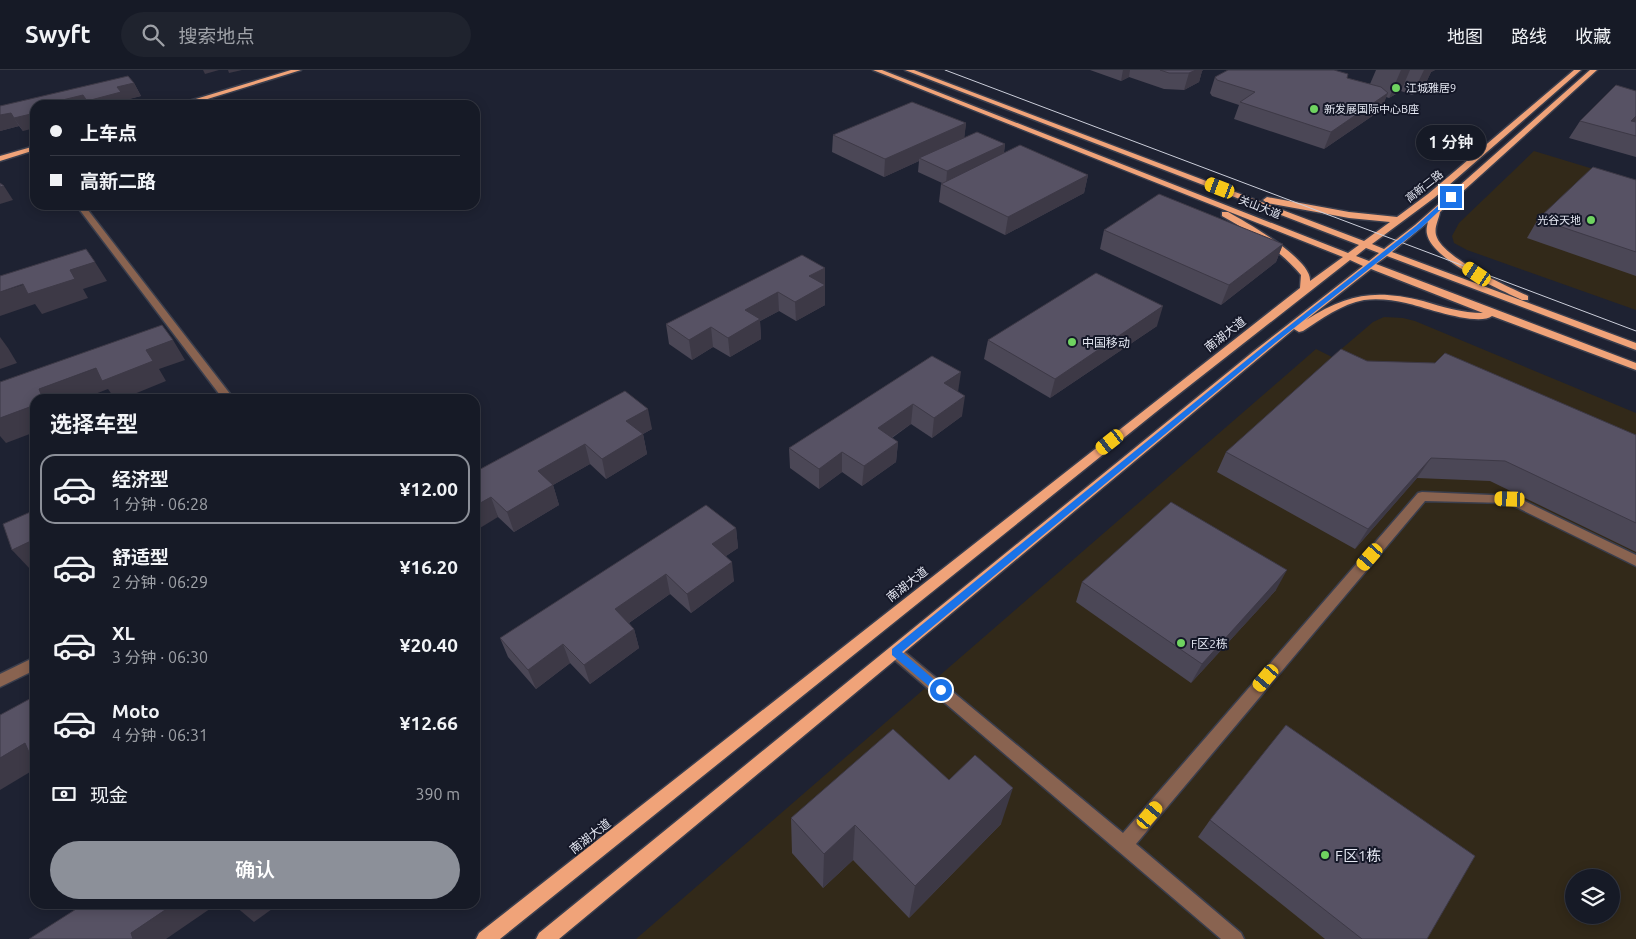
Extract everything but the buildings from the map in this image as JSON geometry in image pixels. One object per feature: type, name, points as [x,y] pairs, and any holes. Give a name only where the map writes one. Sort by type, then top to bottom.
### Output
[{"type":"main road","points":[[197,100],[298,70]]},
{"type":"main road","name":"关山大道","points":[[876,70],[1350,256],[1502,318],[1636,368]]},
{"type":"main road","name":"关山大道","points":[[908,70],[1636,347]]},
{"type":"main road","name":"高新二路","points":[[1350,256],[1431,196],[1578,70]]},
{"type":"main road","name":"高新二路","points":[[1386,253],[1418,227],[1594,70]]},
{"type":"main road","points":[[0,158],[30,149]]},
{"type":"main road","points":[[1238,195],[1350,215],[1398,220]]},
{"type":"main road","points":[[1195,196],[1273,242],[1292,257],[1306,275],[1305,289]]},
{"type":"main road","points":[[1437,210],[1431,232],[1433,240],[1442,251],[1477,274],[1581,326]]},
{"type":"main road","points":[[545,939],[1258,353],[1386,253]]},
{"type":"main road","name":"南湖大道","points":[[485,939],[1305,289],[1350,256]]},
{"type":"main road","points":[[1258,353],[1338,305],[1365,298],[1386,297],[1420,303],[1461,314],[1502,318]]},
{"type":"street","points":[[84,210],[225,394]]},
{"type":"street","points":[[1124,845],[1422,496],[1510,499],[1636,561]]},
{"type":"street","points":[[895,652],[1235,939]]},
{"type":"street","points":[[0,681],[30,666]]},
{"type":"shaded area","name":"光谷天地","points":[[1534,151],[1636,182],[1636,310],[1467,250],[1454,243],[1452,236],[1459,223]]},
{"type":"shaded area","points":[[1384,317],[1403,318],[1415,321],[1636,413],[1636,939],[636,939],[1316,349],[1332,357],[1373,322]]},
{"type":"tram line","points":[[945,70],[1636,331]]},
{"type":"place","name":"江城雅居9","points":[[1396,88]]},
{"type":"place","name":"新发展国际中心B座","points":[[1314,109]]},
{"type":"place","name":"光谷天地","points":[[1591,220]]},
{"type":"place","name":"中国移动","points":[[1072,342]]},
{"type":"place","name":"F区2栋","points":[[1181,643]]},
{"type":"place","name":"F区1栋","points":[[1325,855]]},
{"type":"route","points":[[941,690],[895,652],[1272,342],[1418,227],[1451,197]]}]
